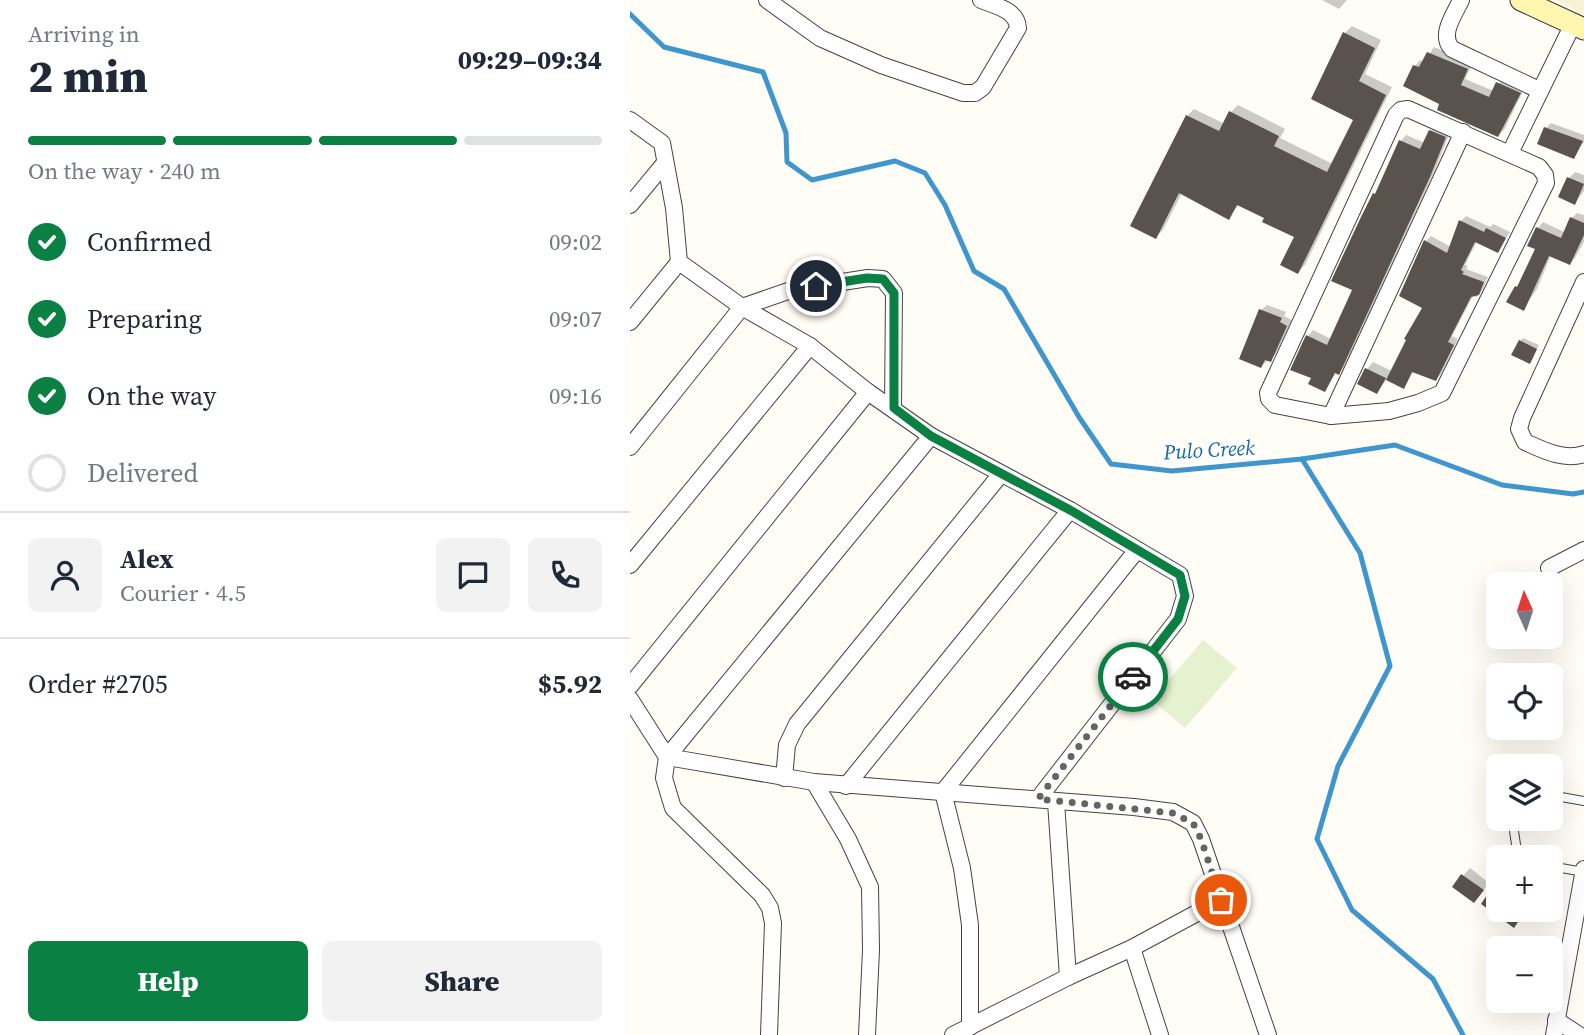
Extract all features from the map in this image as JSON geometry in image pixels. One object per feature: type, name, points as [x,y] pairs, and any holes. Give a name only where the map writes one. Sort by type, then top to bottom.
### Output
[{"type":"street","points":[[767,0],[820,38],[881,65],[963,93],[975,93],[983,87],[1018,28],[1013,13],[981,0]]},
{"type":"street","points":[[1461,0],[1445,36],[1452,49],[1539,90]]},
{"type":"street","points":[[1510,153],[1539,90],[1578,26],[1521,0]]},
{"type":"street","points":[[1408,109],[1510,153],[1539,167],[1545,175],[1546,183],[1442,393],[1418,404],[1389,411],[1331,416],[1275,405],[1269,399],[1268,393],[1396,115],[1401,110],[1408,109]]},
{"type":"street","points":[[630,120],[662,143],[674,208],[679,262],[630,322]]},
{"type":"street","points":[[1331,416],[1463,132]]},
{"type":"street","points":[[630,205],[664,164]]},
{"type":"street","points":[[679,262],[741,307],[810,346],[868,393],[894,408],[931,436],[1070,510],[1180,575],[1185,596],[1178,619],[1038,799]]},
{"type":"street","points":[[630,447],[741,307],[791,290],[867,278],[883,279],[894,293],[894,408]]},
{"type":"street","points":[[1584,282],[1519,429],[1525,442],[1545,451],[1573,458],[1584,454]]},
{"type":"street","points":[[630,565],[810,346]]},
{"type":"street","points":[[630,687],[868,393]]},
{"type":"street","points":[[769,1035],[773,923],[770,908],[762,895],[673,808],[664,778],[667,757],[931,436]]},
{"type":"street","points":[[784,778],[788,744],[797,724],[1001,474]]},
{"type":"street","points":[[846,786],[1070,510]]},
{"type":"street","points":[[943,792],[1137,550]]},
{"type":"street","points":[[1549,568],[1584,550]]},
{"type":"street","points":[[630,699],[667,757],[846,786],[1134,807],[1173,813],[1193,823],[1201,839],[1268,1035]]},
{"type":"street","points":[[814,782],[848,839],[870,887],[871,950],[867,1035]]},
{"type":"street","points":[[943,792],[962,868],[970,925],[970,1027]]},
{"type":"street","points":[[1056,802],[1068,976]]},
{"type":"street","points":[[1579,1035],[1555,1028],[1584,871]]},
{"type":"street","points":[[953,1035],[1068,976],[1132,948],[1221,900]]},
{"type":"street","points":[[1132,948],[1160,1035]]},
{"type":"lane","points":[[1563,797],[1584,801]]},
{"type":"lane","points":[[1563,868],[1584,871]]},
{"type":"shaded area","points":[[1555,0],[1584,0],[1584,14]]},
{"type":"green space","points":[[1203,640],[1237,668],[1185,728],[1152,700]]},
{"type":"building","points":[[1343,32],[1375,48],[1359,81],[1386,95],[1298,274],[1280,265],[1294,237],[1262,222],[1264,218],[1237,205],[1229,220],[1179,193],[1156,239],[1130,226],[1186,115],[1219,131],[1229,111],[1279,136],[1274,146],[1327,172],[1353,120],[1311,99]]},
{"type":"building","points":[[1427,52],[1468,69],[1461,85],[1489,97],[1496,82],[1521,93],[1498,137],[1437,110],[1439,104],[1403,86],[1413,65],[1419,67]]},
{"type":"building","points":[[1544,127],[1583,141],[1574,159],[1537,144]]},
{"type":"building","points":[[1429,130],[1446,137],[1339,375],[1335,373],[1325,392],[1308,384],[1311,378],[1290,370],[1306,335],[1327,345],[1352,290],[1331,281],[1399,140],[1420,149]]},
{"type":"building","points":[[1567,177],[1584,184],[1575,205],[1558,197]]},
{"type":"building","points":[[1570,217],[1584,223],[1584,235],[1570,265],[1549,256],[1524,311],[1506,302],[1515,286],[1517,287],[1535,249],[1527,246],[1536,227],[1561,238]]},
{"type":"building","points":[[1459,220],[1484,232],[1486,228],[1506,238],[1498,253],[1475,242],[1461,270],[1464,272],[1462,274],[1484,282],[1479,295],[1471,297],[1448,342],[1454,345],[1436,381],[1412,372],[1404,389],[1386,380],[1406,340],[1404,339],[1422,308],[1399,296],[1424,240],[1447,253]]},
{"type":"building","points":[[1259,309],[1282,318],[1280,322],[1287,326],[1271,362],[1265,360],[1261,368],[1239,359]]},
{"type":"building","points":[[1519,340],[1537,349],[1530,364],[1511,355]]},
{"type":"building","points":[[1365,368],[1386,378],[1377,394],[1357,384]]},
{"type":"building","points":[[1461,874],[1484,890],[1474,903],[1452,887]]},
{"type":"building","points":[[1506,922],[1518,922],[1514,928]]},
{"type":"waterway","name":"Pulo Creek","points":[[630,14],[664,47],[763,72],[786,133],[787,162],[812,180],[895,161],[925,173],[945,205],[974,271],[1004,289],[1079,417],[1111,464],[1172,471],[1302,459],[1395,445],[1502,485],[1573,494],[1584,492]]},
{"type":"waterway","name":"Pulo Creek","points":[[1302,459],[1360,553],[1390,666],[1338,766],[1317,839],[1352,910],[1433,979],[1463,1035]]},
{"type":"way so far","points":[[1133,677],[1038,799],[1173,813],[1193,823],[1221,900]]},
{"type":"route","points":[[816,286],[876,277],[883,279],[894,293],[894,408],[931,436],[1070,510],[1180,575],[1185,596],[1178,619],[1133,677]]}]
